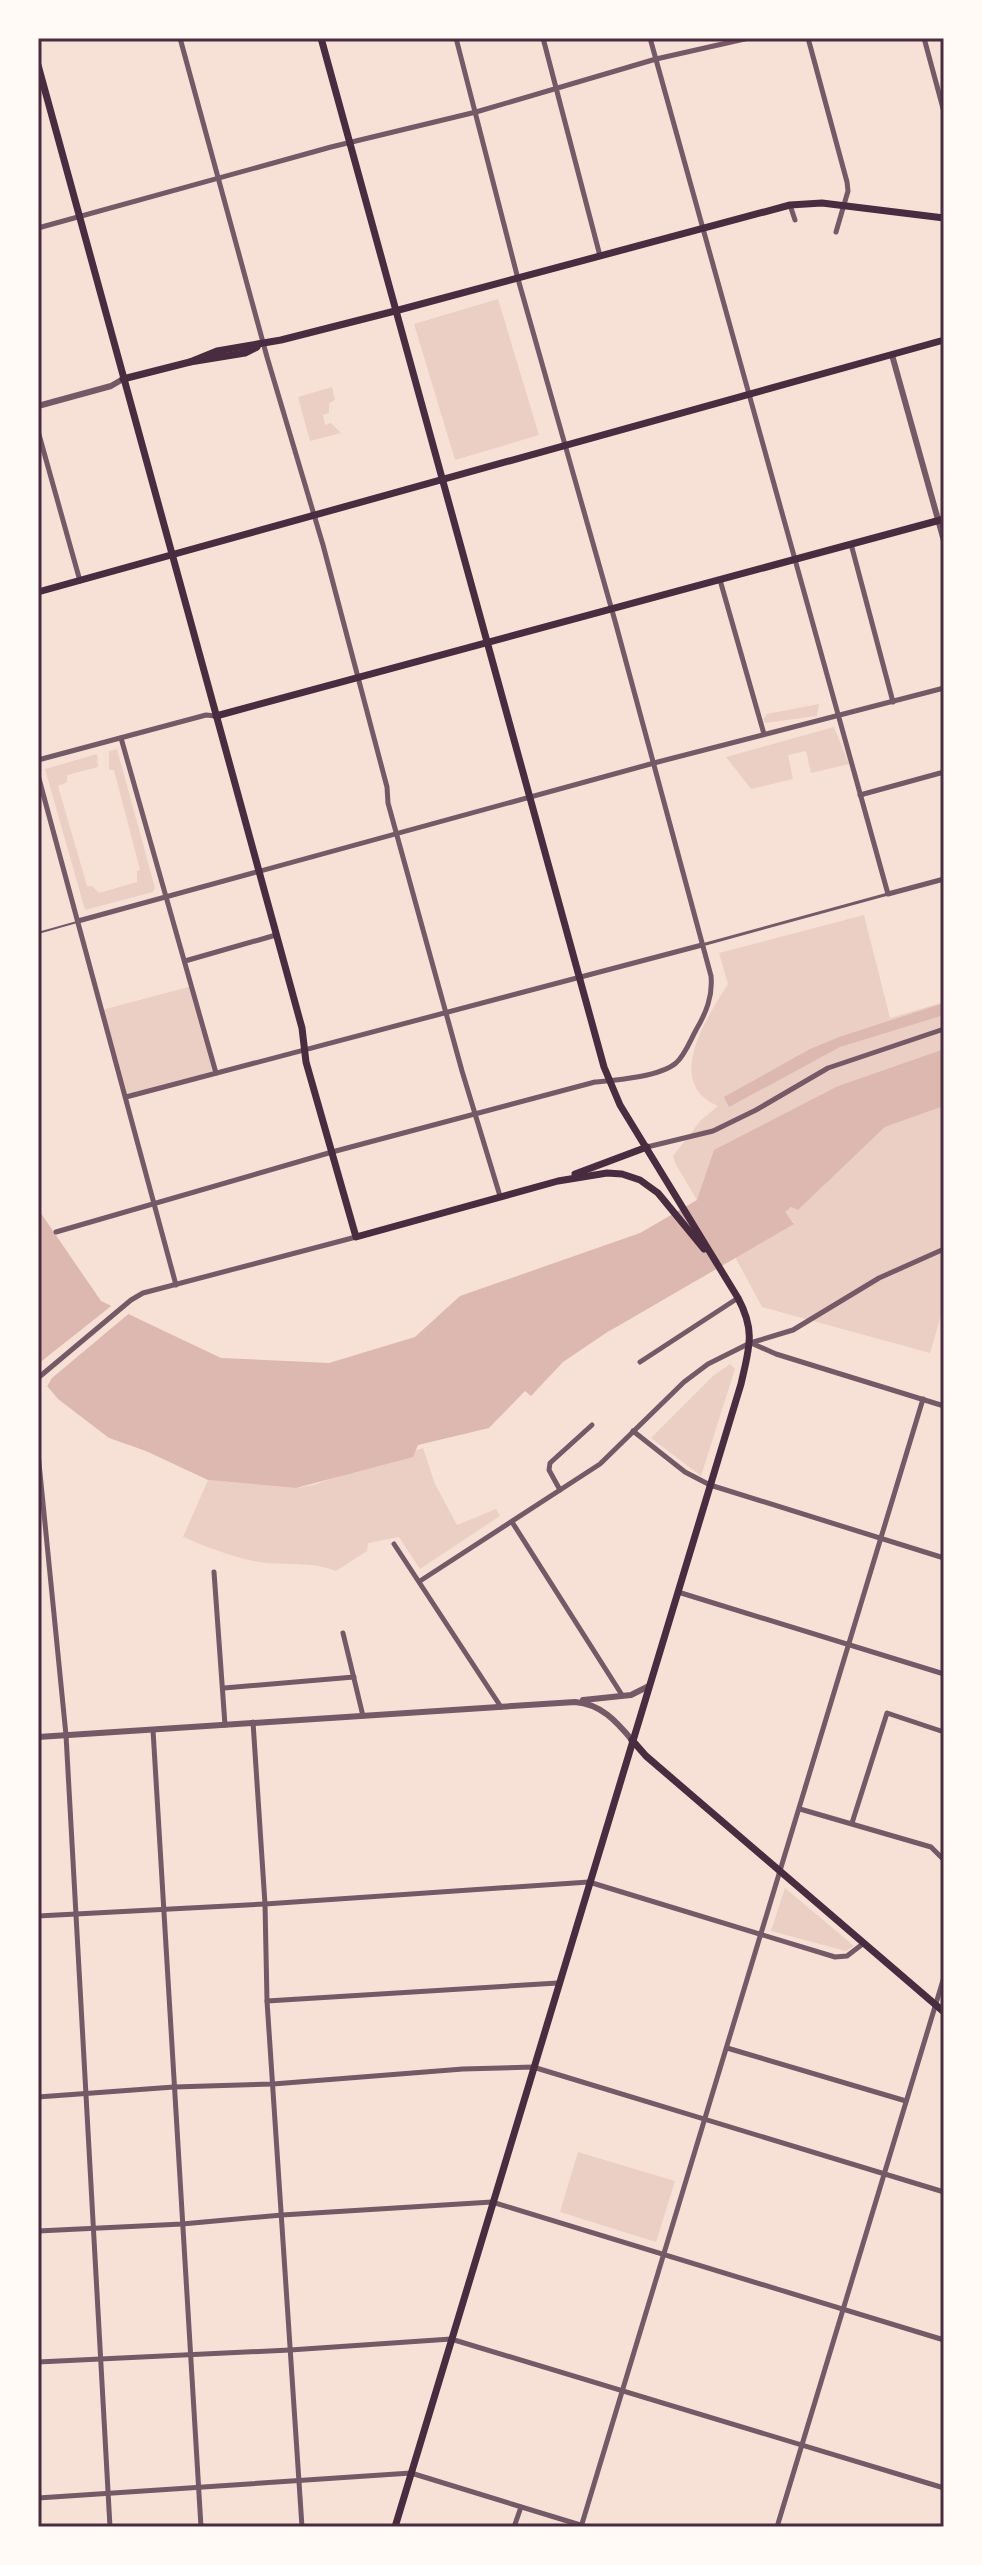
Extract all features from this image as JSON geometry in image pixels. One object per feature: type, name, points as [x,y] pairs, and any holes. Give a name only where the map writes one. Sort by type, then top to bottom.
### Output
[{"type":"main road","points":[[321,38],[528,799],[609,1081],[620,1105],[727,1279],[750,1324],[750,1343],[741,1384],[395,2527]]},
{"type":"main road","points":[[38,65],[277,934],[356,1237],[558,1181],[596,1174],[622,1174],[640,1180],[666,1201],[727,1279]]},
{"type":"main road","points":[[123,379],[190,362],[245,353],[263,344],[790,205],[822,203],[944,218]]},
{"type":"main road","points":[[38,592],[944,340]]},
{"type":"main road","points":[[216,716],[941,520]]},
{"type":"main road","points":[[558,1181],[647,1147]]},
{"type":"main road","points":[[632,1740],[646,1756],[944,2012]]},
{"type":"street","points":[[180,38],[263,344],[323,545],[446,1012],[500,1196]]},
{"type":"street","points":[[56,1232],[332,1152],[595,1082],[668,1068],[682,1056],[711,996],[711,976],[612,609],[518,279],[456,38]]},
{"type":"street","points":[[543,38],[600,256]]},
{"type":"street","points":[[650,38],[888,894]]},
{"type":"street","points":[[38,228],[217,177],[476,112],[656,59],[749,38]]},
{"type":"street","points":[[808,38],[847,182],[848,191],[836,232]]},
{"type":"street","points":[[924,38],[944,112]]},
{"type":"street","points":[[790,205],[795,220]]},
{"type":"street","points":[[892,355],[941,520],[944,541]]},
{"type":"street","points":[[38,406],[111,386],[123,379]]},
{"type":"street","points":[[38,431],[80,581]]},
{"type":"street","points":[[851,544],[893,702]]},
{"type":"street","points":[[720,580],[764,734]]},
{"type":"street","points":[[78,921],[654,763],[944,688]]},
{"type":"street","points":[[38,760],[206,715],[216,716]]},
{"type":"street","points":[[121,738],[216,1073]]},
{"type":"street","points":[[860,795],[944,772]]},
{"type":"street","points":[[38,775],[176,1285]]},
{"type":"street","points":[[126,1097],[944,879]]},
{"type":"street","points":[[185,961],[277,934]]},
{"type":"street","points":[[647,1147],[713,1131],[837,1064],[944,1029]]},
{"type":"street","points":[[38,1378],[143,1293],[356,1237]]},
{"type":"street","points":[[420,1581],[600,1464],[684,1382],[708,1364],[750,1343],[793,1330],[879,1278],[944,1249]]},
{"type":"street","points":[[640,1362],[738,1298]]},
{"type":"street","points":[[750,1343],[776,1354],[944,1406]]},
{"type":"street","points":[[38,2498],[411,2473],[583,2526],[923,1399]]},
{"type":"street","points":[[561,1491],[549,1470],[550,1463],[592,1425]]},
{"type":"street","points":[[633,1431],[685,1472],[710,1485],[944,1558]]},
{"type":"street","points":[[38,1453],[66,1735],[110,2527]]},
{"type":"street","points":[[512,1522],[622,1695]]},
{"type":"street","points":[[394,1544],[501,1707]]},
{"type":"street","points":[[214,1572],[225,1725]]},
{"type":"street","points":[[678,1592],[944,1674]]},
{"type":"street","points":[[343,1633],[363,1716]]},
{"type":"street","points":[[224,1688],[354,1677]]},
{"type":"street","points":[[38,1737],[575,1702],[635,1694],[649,1686]]},
{"type":"street","points":[[575,1702],[599,1707],[632,1740]]},
{"type":"street","points":[[852,1823],[887,1713],[944,1732]]},
{"type":"street","points":[[253,1722],[265,1904],[267,2001],[302,2527]]},
{"type":"street","points":[[153,1730],[201,2527]]},
{"type":"street","points":[[800,1809],[931,1847],[944,1860]]},
{"type":"street","points":[[38,1916],[589,1882],[835,1957],[847,1956],[864,1943]]},
{"type":"street","points":[[777,2527],[944,1977]]},
{"type":"street","points":[[267,2001],[558,1983]]},
{"type":"street","points":[[727,2048],[906,2101]]},
{"type":"street","points":[[38,2097],[533,2067],[944,2192]]},
{"type":"street","points":[[38,2231],[492,2202],[944,2340]]},
{"type":"street","points":[[38,2362],[451,2339],[944,2488]]},
{"type":"street","points":[[514,2527],[521,2507]]},
{"type":"lane","points":[[38,933],[78,921]]},
{"type":"shaded area","points":[[498,299],[539,435],[455,460],[414,324]]},
{"type":"shaded area","points":[[332,387],[335,400],[329,403],[329,413],[323,415],[325,425],[331,423],[341,433],[310,441],[298,397]]},
{"type":"shaded area","points":[[819,704],[817,716],[765,723],[763,719],[767,714]]},
{"type":"shaded area","points":[[834,727],[849,764],[811,773],[806,751],[788,755],[793,779],[751,789],[726,757]]},
{"type":"shaded area","points":[[117,749],[155,888],[153,892],[85,910],[45,769],[97,754],[98,767],[67,775],[67,782],[58,786],[87,886],[92,886],[99,893],[137,882],[137,871],[140,870],[114,770],[109,770],[109,751]]},
{"type":"shaded area","points":[[864,915],[890,1018],[944,1002],[944,1049],[838,1086],[697,1200],[673,1156],[701,1120],[718,1106],[702,1096],[693,1082],[691,1066],[701,1031],[728,984],[719,953]]},
{"type":"shaded area","points":[[192,986],[216,1073],[126,1097],[102,1010]]},
{"type":"shaded area","points":[[944,1003],[944,1015],[840,1047],[729,1107],[724,1097],[810,1049]]},
{"type":"shaded area","points":[[944,1049],[944,1106],[885,1127],[798,1210],[791,1207],[785,1212],[794,1224],[606,1333],[563,1362],[531,1396],[525,1391],[489,1428],[418,1445],[413,1457],[296,1488],[208,1480],[146,1451],[109,1438],[58,1399],[38,1375],[38,1209],[101,1301],[221,1358],[329,1363],[415,1337],[460,1296],[640,1233],[697,1200],[714,1150],[838,1086]]},
{"type":"shaded area","points":[[944,1106],[944,1306],[930,1353],[762,1307],[735,1257],[794,1223],[784,1212],[791,1207],[798,1210],[885,1127]]},
{"type":"shaded area","points":[[730,1364],[735,1369],[701,1476],[651,1438],[713,1376]]},
{"type":"shaded area","points":[[423,1448],[435,1484],[457,1525],[496,1509],[500,1516],[420,1569],[399,1537],[368,1543],[367,1551],[336,1571],[311,1565],[246,1559],[183,1537],[208,1480],[297,1488]]},
{"type":"shaded area","points":[[785,1888],[854,1946],[846,1951],[771,1931]]},
{"type":"shaded area","points":[[578,2152],[675,2181],[656,2242],[560,2212]]},
{"type":"pier","points":[[115,1303],[132,1311],[52,1378],[45,1390],[38,1382],[38,1364]]}]
